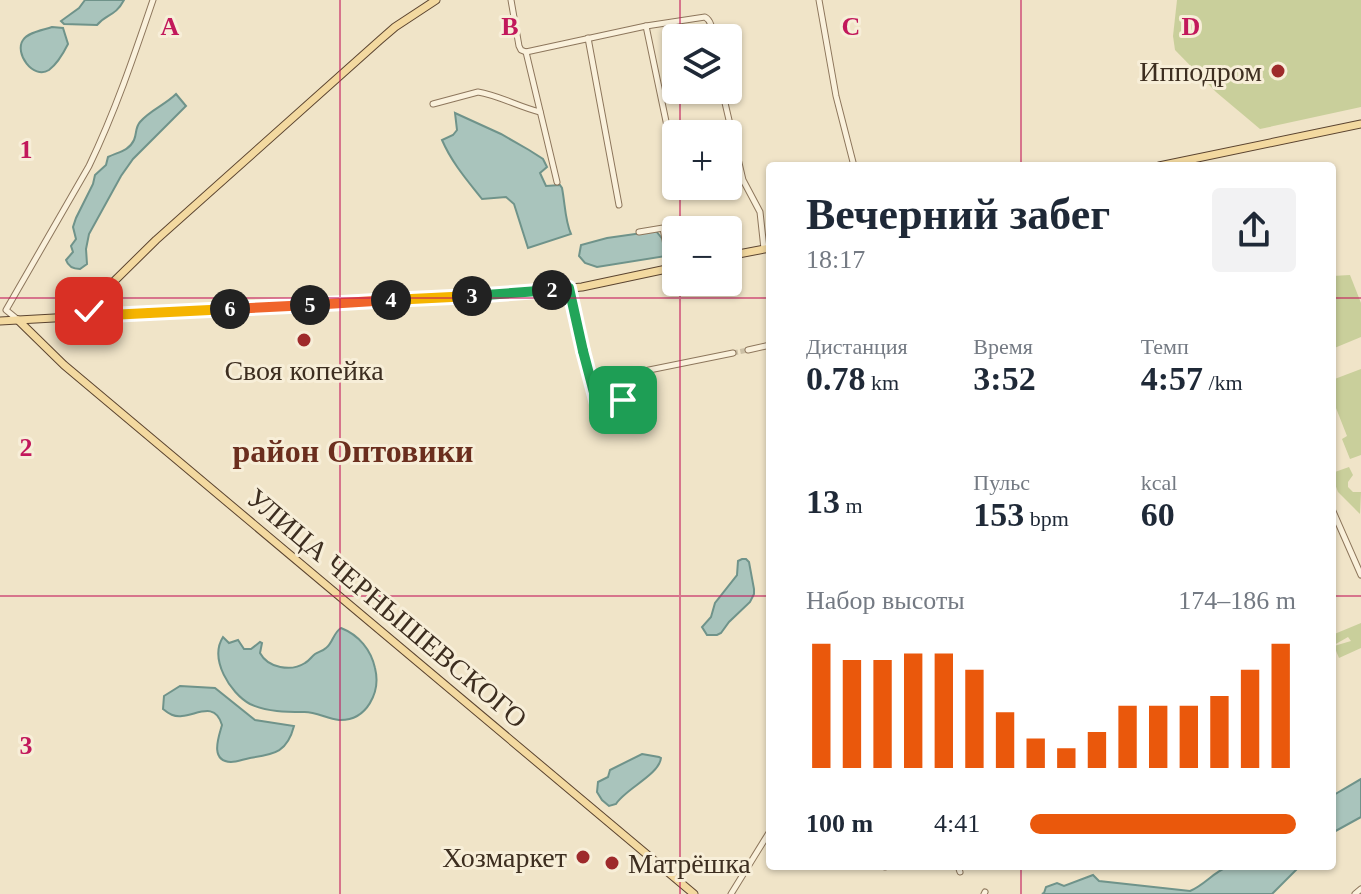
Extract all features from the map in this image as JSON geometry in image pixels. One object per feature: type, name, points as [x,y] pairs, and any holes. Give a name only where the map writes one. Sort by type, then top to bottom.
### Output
[{"type":"main road","points":[[90,316],[93,302],[156,240],[380,40],[436,0]]},
{"type":"main road","points":[[1189,162],[1361,124]]},
{"type":"main road","points":[[742,253],[766,248]]},
{"type":"main road","points":[[0,321],[483,295],[569,288],[662,270]]},
{"type":"main road","name":"УЛИЦА ЧЕРНЫШЕВСКОГО","points":[[18,320],[64,365],[694,894]]},
{"type":"street","points":[[18,320],[6,310],[89,166],[124,85],[153,0]]},
{"type":"street","points":[[511,0],[519,46],[526,52],[646,26],[705,17],[711,24]]},
{"type":"street","points":[[819,0],[836,96],[853,162]]},
{"type":"street","points":[[646,26],[666,120]]},
{"type":"street","points":[[588,38],[619,205]]},
{"type":"street","points":[[526,52],[557,182]]},
{"type":"street","points":[[433,104],[478,92],[540,112]]},
{"type":"street","points":[[725,104],[743,180],[760,212],[766,243]]},
{"type":"street","points":[[639,232],[662,228]]},
{"type":"street","points":[[569,288],[597,404],[623,400]]},
{"type":"street","points":[[748,350],[766,346]]},
{"type":"street","points":[[590,382],[733,353]]},
{"type":"street","points":[[1336,518],[1361,575]]},
{"type":"street","points":[[731,894],[766,837]]},
{"type":"street","points":[[1355,894],[1361,889]]},
{"type":"green space","name":"Ипподром","points":[[1177,0],[1361,0],[1361,107],[1260,129],[1216,92],[1175,50],[1173,36]]},
{"type":"green space","points":[[1350,275],[1361,303],[1361,337],[1336,347],[1336,276]]},
{"type":"green space","points":[[1361,369],[1361,455],[1350,459],[1342,439],[1347,436],[1336,408],[1336,378]]},
{"type":"green space","points":[[1349,467],[1353,475],[1348,487],[1353,492],[1361,492],[1360,514],[1338,492],[1336,472]]},
{"type":"green space","points":[[1361,623],[1361,648],[1339,658],[1336,645],[1351,641],[1348,637],[1336,644],[1336,633]]},
{"type":"water","points":[[85,0],[124,0],[97,25],[64,24],[61,21]]},
{"type":"water","points":[[52,27],[63,28],[68,44],[49,70],[37,71],[23,58],[21,45],[29,35]]},
{"type":"water","points":[[176,94],[186,106],[133,159],[89,234],[87,264],[80,269],[71,267],[66,260],[73,252],[71,246],[76,239],[73,227],[95,175],[106,165],[108,157],[132,144],[137,126],[144,118]]},
{"type":"water","points":[[455,113],[501,134],[543,159],[547,167],[540,173],[546,186],[560,185],[562,188],[571,234],[528,248],[514,204],[506,197],[482,199],[446,148],[442,140],[457,130]]},
{"type":"water","points":[[656,231],[662,238],[662,257],[597,267],[585,263],[579,256],[581,245]]},
{"type":"water","points":[[738,561],[749,562],[754,594],[721,633],[707,635],[702,627],[711,617],[715,603],[737,575]]},
{"type":"water","points":[[341,628],[359,639],[367,649],[376,677],[370,703],[357,716],[349,719],[257,707],[235,692],[220,665],[218,655],[223,637],[229,643],[238,640],[244,649],[251,649],[260,642],[260,653],[268,662],[280,667],[293,667],[325,649]]},
{"type":"water","points":[[180,686],[215,688],[255,720],[294,726],[288,742],[273,753],[236,762],[224,761],[218,753],[222,725],[215,713],[205,711],[176,716],[163,709],[164,696]]},
{"type":"water","points":[[642,754],[661,758],[659,764],[616,804],[609,806],[597,792],[598,782],[608,777],[610,770]]},
{"type":"water","points":[[1361,779],[1361,817],[1336,831],[1336,794]]},
{"type":"water","points":[[1296,870],[1272,894],[1042,894],[1046,887],[1057,883],[1064,886],[1093,875],[1099,881],[1190,891],[1218,872]]},
{"type":"tunnel","points":[[733,353],[748,350]]},
{"type":"place","name":"Ипподром","points":[[1278,71]]},
{"type":"place","name":"Своя копейка","points":[[304,340]]},
{"type":"place","name":"Хозмаркет","points":[[583,857]]},
{"type":"place","name":"Матрёшка","points":[[612,863]]},
{"type":"district","name":"район Оптовики","points":[[353,451]]},
{"type":"route","points":[[89,311],[90,316],[107,316],[569,288],[594,400],[602,404],[623,400]]}]
